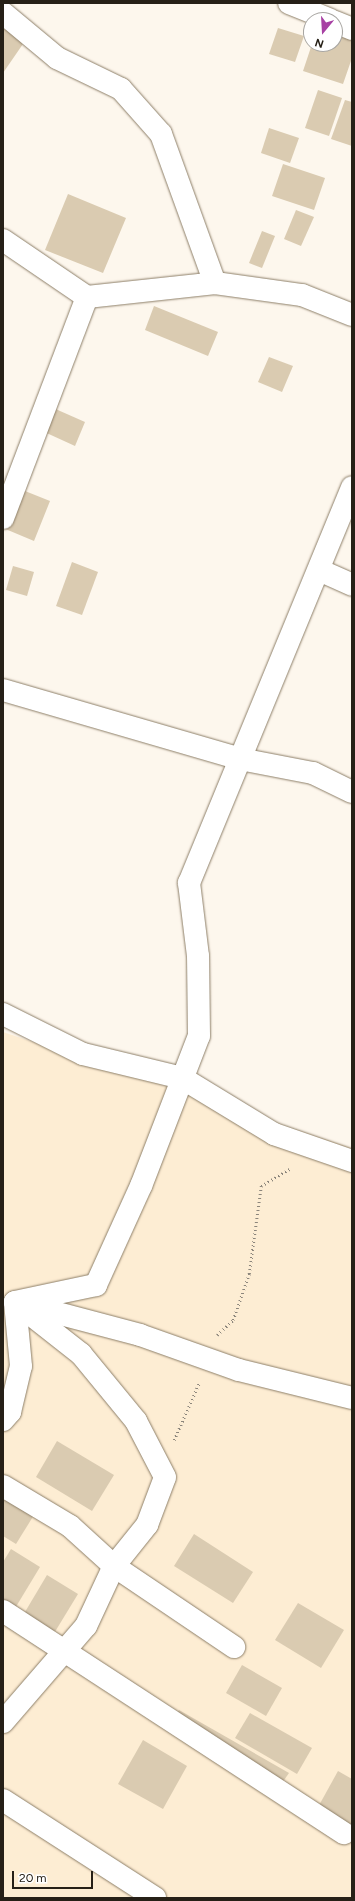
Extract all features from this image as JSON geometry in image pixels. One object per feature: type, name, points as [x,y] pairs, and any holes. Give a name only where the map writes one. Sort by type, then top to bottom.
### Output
[{"type":"street","points":[[289,3],[311,12]]},
{"type":"street","points":[[3,13],[58,58],[121,89],[161,134],[215,283]]},
{"type":"street","points":[[3,240],[87,297],[215,283],[302,295],[352,315]]},
{"type":"street","points":[[3,518],[87,297]]},
{"type":"street","points":[[9,1299],[96,1285],[141,1186],[199,1036],[198,956],[189,883],[352,487]]},
{"type":"street","points":[[319,570],[352,585]]},
{"type":"street","points":[[3,690],[240,759],[313,773],[352,792]]},
{"type":"street","points":[[3,1014],[82,1054],[182,1078],[274,1134],[352,1161]]},
{"type":"street","points":[[9,1299],[140,1335],[208,1360],[352,1398]]},
{"type":"street","points":[[3,1420],[10,1412],[21,1366],[9,1299]]},
{"type":"street","points":[[3,1722],[64,1649],[86,1626],[114,1566],[147,1525],[165,1477],[136,1421],[81,1354],[9,1299]]},
{"type":"street","points":[[3,1486],[70,1526],[114,1566],[234,1647]]},
{"type":"street","points":[[3,1611],[64,1649],[344,1834]]},
{"type":"street","points":[[3,1800],[155,1898]]},
{"type":"path","points":[[165,1477],[177,1428],[208,1360],[216,1336],[233,1320],[249,1274],[261,1186],[283,1170],[332,1154]]},
{"type":"shaded area","points":[[3,1032],[352,1148],[352,1898],[3,1898]]},
{"type":"building","points":[[3,25],[25,41],[3,73]]},
{"type":"building","points":[[278,28],[303,36],[295,62],[269,54]]},
{"type":"building","points":[[343,37],[352,40],[352,58],[343,84],[303,71],[309,52],[343,52]]},
{"type":"building","points":[[318,90],[342,98],[329,136],[305,128]]},
{"type":"building","points":[[345,100],[352,102],[352,146],[331,139]]},
{"type":"building","points":[[269,128],[299,138],[290,163],[261,153]]},
{"type":"building","points":[[283,164],[325,178],[314,210],[272,196]]},
{"type":"building","points":[[68,194],[126,218],[103,273],[45,250]]},
{"type":"building","points":[[296,210],[314,217],[301,246],[284,239]]},
{"type":"building","points":[[262,231],[275,236],[262,268],[249,263]]},
{"type":"building","points":[[154,306],[218,332],[208,356],[145,330]]},
{"type":"building","points":[[269,357],[293,366],[282,392],[258,382]]},
{"type":"building","points":[[51,407],[85,422],[75,446],[40,430]]},
{"type":"building","points":[[5,483],[50,501],[34,541],[3,528]]},
{"type":"building","points":[[72,562],[98,572],[82,615],[56,606]]},
{"type":"building","points":[[13,566],[34,572],[27,596],[6,590]]},
{"type":"building","points":[[57,1441],[114,1475],[92,1511],[36,1477]]},
{"type":"building","points":[[4,1497],[34,1515],[16,1544],[3,1536]]},
{"type":"building","points":[[194,1534],[253,1572],[233,1603],[174,1566]]},
{"type":"building","points":[[11,1549],[40,1567],[14,1610],[3,1603],[3,1562]]},
{"type":"building","points":[[47,1575],[78,1594],[53,1635],[22,1617]]},
{"type":"building","points":[[298,1603],[344,1630],[321,1668],[275,1640]]},
{"type":"building","points":[[242,1665],[282,1688],[266,1716],[226,1693]]},
{"type":"building","points":[[179,1710],[289,1773],[282,1783],[173,1720]]},
{"type":"building","points":[[250,1713],[312,1748],[297,1774],[235,1738]]},
{"type":"building","points":[[143,1740],[187,1766],[163,1809],[118,1784]]},
{"type":"building","points":[[338,1771],[352,1779],[352,1830],[317,1809]]}]
